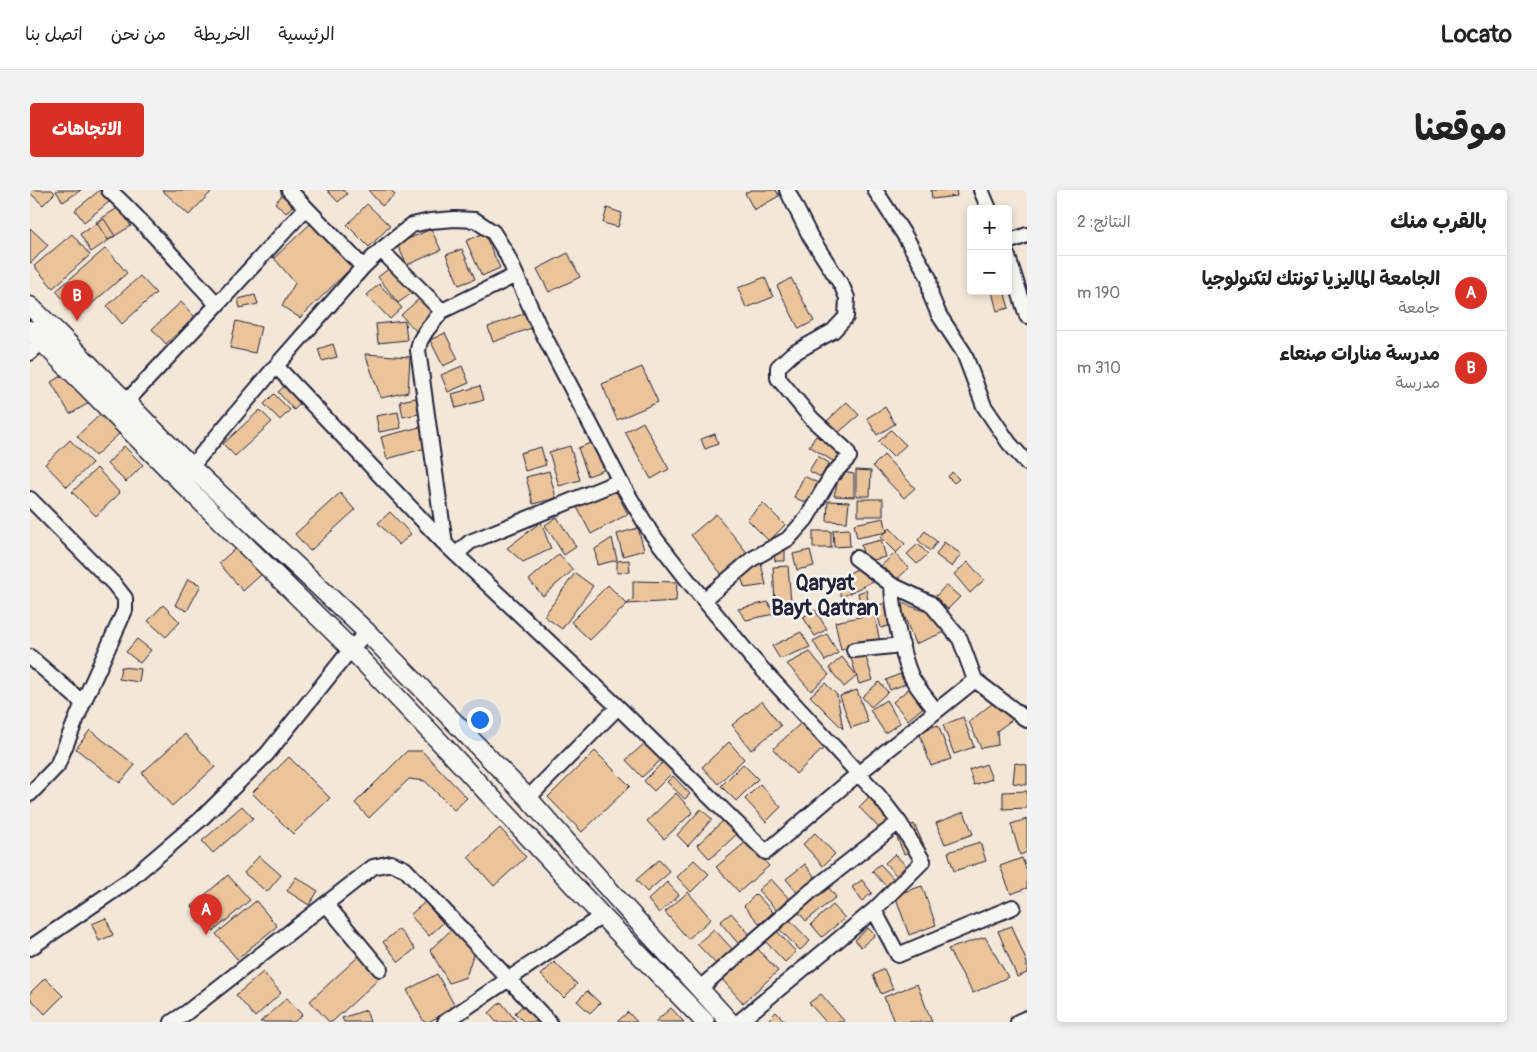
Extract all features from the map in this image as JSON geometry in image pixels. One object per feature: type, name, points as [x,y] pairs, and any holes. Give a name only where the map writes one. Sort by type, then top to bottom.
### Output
[{"type":"street","points":[[109,190],[127,206],[217,305]]},
{"type":"street","points":[[289,190],[363,267]]},
{"type":"street","points":[[704,600],[752,559],[788,538],[806,518],[832,475],[849,457],[847,451],[812,419],[778,378],[778,367],[792,354],[833,331],[846,316],[847,298],[842,286],[810,236],[787,190]]},
{"type":"street","points":[[875,190],[905,236],[929,278],[931,296],[939,314],[964,354],[984,406],[1009,443],[1027,463]]},
{"type":"street","points":[[981,190],[987,205]]},
{"type":"street","points":[[126,402],[306,208]]},
{"type":"street","points":[[191,467],[276,366],[363,267],[381,250],[412,226],[430,221],[475,220],[493,232],[506,253],[538,324],[620,481],[651,533],[752,658],[878,795],[899,822],[923,861],[874,910],[739,1022]]},
{"type":"street","points":[[1012,241],[1027,235]]},
{"type":"street","points":[[381,250],[442,311]]},
{"type":"street","points":[[1012,269],[1027,316]]},
{"type":"street","points":[[445,544],[418,350],[420,341],[442,311],[516,275]]},
{"type":"street","points":[[30,306],[191,467],[367,632],[528,798],[730,1022]]},
{"type":"street","points":[[34,341],[351,649],[602,916],[705,1022]]},
{"type":"street","points":[[276,366],[445,544],[618,707],[766,852],[859,773],[975,680]]},
{"type":"street","points":[[458,556],[462,549],[470,542],[620,481]]},
{"type":"street","points":[[30,499],[114,584],[125,598],[125,610],[56,766],[30,794]]},
{"type":"street","points":[[856,558],[892,585],[930,604],[960,639],[975,680],[1027,720]]},
{"type":"street","points":[[892,585],[902,645],[912,677],[936,711]]},
{"type":"street","points":[[30,948],[128,880],[201,819],[267,754],[351,649],[367,632]]},
{"type":"street","points":[[854,650],[902,645]]},
{"type":"street","points":[[30,657],[83,703]]},
{"type":"street","points":[[528,798],[618,707]]},
{"type":"street","points":[[439,741],[456,724]]},
{"type":"street","points":[[699,989],[810,892],[899,822]]},
{"type":"street","points":[[172,1022],[190,1017],[373,867],[391,863],[405,869],[549,1022]]},
{"type":"street","points":[[445,1022],[621,903]]},
{"type":"street","points":[[326,904],[380,969]]},
{"type":"street","points":[[874,910],[898,954],[1013,907]]},
{"type":"street","points":[[1018,1022],[1027,1018]]},
{"type":"building","points":[[30,190],[52,190],[55,193],[43,205],[30,193]]},
{"type":"building","points":[[81,190],[63,202],[56,191]]},
{"type":"building","points":[[100,190],[109,202],[84,222],[75,210]]},
{"type":"building","points":[[162,190],[213,190],[189,215]]},
{"type":"building","points":[[327,190],[343,190],[347,194],[338,202]]},
{"type":"building","points":[[368,190],[391,190],[395,195],[382,206]]},
{"type":"building","points":[[751,190],[776,190],[779,196],[754,210],[745,193]]},
{"type":"building","points":[[931,190],[956,190],[957,196],[932,199]]},
{"type":"building","points":[[285,192],[296,202],[286,213],[275,203]]},
{"type":"building","points":[[367,204],[390,226],[369,247],[347,225]]},
{"type":"building","points":[[119,207],[131,226],[108,240],[96,222]]},
{"type":"building","points":[[607,208],[622,213],[618,227],[603,223]]},
{"type":"building","points":[[104,219],[115,236],[91,252],[80,234]]},
{"type":"building","points":[[311,223],[352,267],[300,318],[282,306],[295,283],[274,258]]},
{"type":"building","points":[[30,228],[48,245],[31,263],[30,263]]},
{"type":"building","points":[[431,229],[441,250],[407,265],[397,244]]},
{"type":"building","points":[[484,233],[500,268],[482,276],[466,241]]},
{"type":"building","points":[[72,234],[90,255],[53,288],[34,266]]},
{"type":"building","points":[[106,248],[127,273],[78,316],[56,291]]},
{"type":"building","points":[[462,249],[475,279],[459,285],[446,255]]},
{"type":"building","points":[[568,253],[580,277],[549,292],[537,269]]},
{"type":"building","points":[[391,267],[412,293],[398,303],[378,277]]},
{"type":"building","points":[[140,276],[156,293],[122,324],[107,306]]},
{"type":"building","points":[[765,277],[773,297],[746,308],[738,288]]},
{"type":"building","points":[[791,278],[814,321],[799,329],[777,286]]},
{"type":"building","points":[[379,284],[402,308],[390,319],[367,295]]},
{"type":"building","points":[[255,295],[258,304],[240,308],[238,299]]},
{"type":"building","points":[[993,295],[1005,295],[1009,308],[997,311]]},
{"type":"building","points":[[420,298],[434,313],[417,332],[401,315]]},
{"type":"building","points":[[181,302],[195,317],[166,344],[152,329]]},
{"type":"building","points":[[528,312],[534,327],[493,342],[488,327]]},
{"type":"building","points":[[236,321],[261,327],[255,353],[230,348]]},
{"type":"building","points":[[405,321],[407,340],[378,343],[376,324]]},
{"type":"building","points":[[445,333],[458,359],[443,366],[430,340]]},
{"type":"building","points":[[333,344],[337,357],[322,361],[318,349]]},
{"type":"building","points":[[365,354],[410,357],[408,392],[381,398]]},
{"type":"building","points":[[462,366],[469,383],[448,392],[441,375]]},
{"type":"building","points":[[642,367],[658,402],[617,420],[602,384]]},
{"type":"building","points":[[70,371],[89,403],[70,414],[51,382]]},
{"type":"building","points":[[289,382],[304,400],[294,410],[278,392]]},
{"type":"building","points":[[480,386],[484,400],[456,408],[452,394]]},
{"type":"building","points":[[274,394],[290,410],[280,420],[264,404]]},
{"type":"building","points":[[416,398],[419,414],[403,417],[400,401]]},
{"type":"building","points":[[847,402],[859,415],[838,433],[827,421]]},
{"type":"building","points":[[885,407],[895,424],[877,435],[867,418]]},
{"type":"building","points":[[260,410],[272,422],[235,456],[223,444]]},
{"type":"building","points":[[398,412],[401,428],[379,432],[376,416]]},
{"type":"building","points":[[102,413],[120,433],[95,456],[77,436]]},
{"type":"building","points":[[643,422],[669,469],[651,479],[625,432]]},
{"type":"building","points":[[420,427],[426,448],[387,459],[381,437]]},
{"type":"building","points":[[891,430],[906,445],[893,457],[878,442]]},
{"type":"building","points":[[715,434],[718,444],[705,449],[701,439]]},
{"type":"building","points":[[816,436],[845,455],[839,465],[809,446]]},
{"type":"building","points":[[70,440],[92,463],[67,487],[45,464]]},
{"type":"building","points":[[593,442],[604,470],[588,476],[578,448]]},
{"type":"building","points":[[124,446],[143,465],[126,482],[107,464]]},
{"type":"building","points":[[570,446],[580,480],[559,486],[549,452]]},
{"type":"building","points":[[541,447],[546,465],[525,471],[520,453]]},
{"type":"building","points":[[884,455],[915,488],[904,498],[873,466]]},
{"type":"building","points":[[818,456],[829,463],[821,477],[809,471]]},
{"type":"building","points":[[97,468],[120,493],[96,516],[72,492]]},
{"type":"building","points":[[856,470],[871,471],[870,496],[856,496]]},
{"type":"building","points":[[549,471],[556,498],[533,504],[526,477]]},
{"type":"building","points":[[842,472],[854,474],[854,497],[834,496],[838,480],[842,479]]},
{"type":"building","points":[[952,472],[959,479],[954,483],[948,477]]},
{"type":"building","points":[[804,476],[820,484],[809,505],[794,497]]},
{"type":"building","points":[[614,488],[628,514],[591,534],[577,507]]},
{"type":"building","points":[[340,493],[355,510],[310,551],[295,534]]},
{"type":"building","points":[[858,499],[883,499],[883,516],[858,516]]},
{"type":"building","points":[[828,501],[849,502],[847,522],[827,521]]},
{"type":"building","points":[[763,503],[785,525],[769,541],[747,519]]},
{"type":"building","points":[[390,512],[411,534],[399,545],[378,523]]},
{"type":"building","points":[[716,514],[749,555],[723,576],[691,535]]},
{"type":"building","points":[[557,517],[576,547],[564,555],[545,525]]},
{"type":"building","points":[[884,518],[887,532],[857,538],[854,524]]},
{"type":"building","points":[[541,522],[551,549],[523,562],[507,548]]},
{"type":"building","points":[[638,528],[644,550],[623,556],[617,534]]},
{"type":"building","points":[[890,528],[905,544],[896,553],[880,537]]},
{"type":"building","points":[[849,529],[850,546],[834,547],[833,530]]},
{"type":"building","points":[[813,531],[831,531],[831,548],[813,548]]},
{"type":"building","points":[[925,531],[937,542],[930,551],[918,540]]},
{"type":"building","points":[[612,538],[617,560],[597,565],[595,549]]},
{"type":"building","points":[[881,540],[886,557],[865,562],[861,545]]},
{"type":"building","points":[[944,542],[961,554],[952,567],[936,555]]},
{"type":"building","points":[[918,544],[928,554],[917,564],[907,554]]},
{"type":"building","points":[[239,545],[264,572],[243,591],[219,563]]},
{"type":"building","points":[[774,547],[785,547],[785,561],[775,561]]},
{"type":"building","points":[[810,550],[814,566],[797,570],[793,554]]},
{"type":"building","points":[[895,553],[909,568],[895,581],[881,566]]},
{"type":"building","points":[[559,554],[573,570],[543,596],[529,580]]},
{"type":"building","points":[[760,559],[766,585],[745,588],[740,575]]},
{"type":"building","points":[[629,560],[630,572],[617,573],[617,561]]},
{"type":"building","points":[[968,562],[984,580],[970,593],[954,574]]},
{"type":"building","points":[[865,565],[873,581],[842,597],[834,581]]},
{"type":"building","points":[[788,566],[791,602],[775,603],[773,567]]},
{"type":"building","points":[[575,573],[593,586],[562,629],[544,616]]},
{"type":"building","points":[[188,579],[201,585],[187,611],[175,605]]},
{"type":"building","points":[[633,581],[677,582],[676,601],[627,604],[633,599]]},
{"type":"building","points":[[608,585],[627,604],[590,640],[571,622]]},
{"type":"building","points":[[946,585],[960,597],[948,609],[935,597]]},
{"type":"building","points":[[866,590],[869,605],[861,607],[858,593]]},
{"type":"building","points":[[768,602],[774,614],[746,620],[738,609]]},
{"type":"building","points":[[889,602],[895,624],[881,628],[875,606]]},
{"type":"building","points":[[899,602],[933,614],[945,632],[915,644]]},
{"type":"building","points":[[163,605],[180,622],[166,637],[148,621]]},
{"type":"building","points":[[815,610],[827,629],[815,636],[803,617]]},
{"type":"building","points":[[874,614],[880,642],[841,650],[835,622]]},
{"type":"building","points":[[801,632],[810,647],[780,659],[772,646]]},
{"type":"building","points":[[827,634],[838,653],[825,661],[813,641]]},
{"type":"building","points":[[137,639],[151,650],[140,663],[126,652]]},
{"type":"building","points":[[810,652],[829,675],[811,691],[787,664]]},
{"type":"building","points":[[865,654],[873,680],[859,684],[851,658]]},
{"type":"building","points":[[842,657],[857,676],[844,687],[829,668]]},
{"type":"building","points":[[121,667],[141,669],[139,682],[119,679]]},
{"type":"building","points":[[900,674],[905,684],[890,690],[886,680]]},
{"type":"building","points":[[879,682],[888,692],[871,707],[862,697]]},
{"type":"building","points":[[825,683],[837,695],[843,729],[810,696]]},
{"type":"building","points":[[912,686],[927,704],[908,720],[893,702]]},
{"type":"building","points":[[857,690],[868,722],[851,728],[840,696]]},
{"type":"building","points":[[886,700],[900,723],[885,733],[870,710]]},
{"type":"building","points":[[762,701],[781,726],[751,750],[732,725]]},
{"type":"building","points":[[994,702],[1013,719],[997,731],[998,745],[981,748],[969,722]]},
{"type":"building","points":[[963,717],[974,747],[954,754],[943,725]]},
{"type":"building","points":[[802,722],[825,747],[796,774],[773,749]]},
{"type":"building","points":[[938,725],[951,759],[931,766],[919,732]]},
{"type":"building","points":[[90,730],[135,765],[120,783],[76,749]]},
{"type":"building","points":[[185,734],[215,767],[172,806],[142,773]]},
{"type":"building","points":[[646,742],[661,760],[642,777],[626,760]]},
{"type":"building","points":[[729,742],[744,759],[718,784],[702,767]]},
{"type":"building","points":[[407,751],[422,751],[467,798],[454,810],[425,781],[409,779],[369,818],[355,803]]},
{"type":"building","points":[[595,751],[630,786],[582,832],[548,797]]},
{"type":"building","points":[[289,757],[330,798],[293,834],[252,793]]},
{"type":"building","points":[[665,760],[675,770],[654,791],[644,781]]},
{"type":"building","points":[[1015,763],[1027,765],[1027,785],[1013,783]]},
{"type":"building","points":[[743,764],[758,779],[736,801],[721,786]]},
{"type":"building","points":[[986,764],[992,779],[974,785],[969,770]]},
{"type":"building","points":[[673,776],[690,794],[685,799],[667,782]]},
{"type":"building","points":[[760,784],[781,807],[766,822],[745,799]]},
{"type":"building","points":[[1027,791],[1027,808],[1003,809],[1003,792]]},
{"type":"building","points":[[676,793],[693,812],[664,839],[647,821]]},
{"type":"building","points":[[872,794],[894,817],[881,830],[859,807]]},
{"type":"building","points":[[242,806],[253,818],[213,853],[202,841]]},
{"type":"building","points":[[701,809],[712,819],[688,846],[677,835]]},
{"type":"building","points":[[964,812],[973,834],[945,844],[936,823]]},
{"type":"building","points":[[725,819],[738,833],[710,859],[697,845]]},
{"type":"building","points":[[1027,819],[1027,852],[1020,855],[1011,824]]},
{"type":"building","points":[[914,824],[924,845],[904,854],[895,833]]},
{"type":"building","points":[[500,828],[526,857],[494,886],[468,857]]},
{"type":"building","points":[[815,833],[835,854],[823,866],[803,844]]},
{"type":"building","points":[[747,841],[769,866],[739,892],[716,867]]},
{"type":"building","points":[[980,842],[986,861],[954,871],[948,852]]},
{"type":"building","points":[[895,854],[908,868],[898,877],[885,863]]},
{"type":"building","points":[[259,856],[281,875],[267,892],[244,873]]},
{"type":"building","points":[[1022,858],[1027,871],[1027,888],[1011,894],[1000,866]]},
{"type":"building","points":[[659,860],[670,872],[647,892],[636,880]]},
{"type":"building","points":[[694,860],[709,874],[691,892],[677,877]]},
{"type":"building","points":[[805,864],[817,880],[799,895],[786,879]]},
{"type":"building","points":[[880,864],[894,879],[887,887],[872,871]]},
{"type":"building","points":[[228,875],[250,900],[214,931],[192,906]]},
{"type":"building","points":[[296,877],[318,891],[309,905],[287,891]]},
{"type":"building","points":[[771,879],[791,901],[779,913],[758,890]]},
{"type":"building","points":[[862,880],[872,893],[862,901],[852,887]]},
{"type":"building","points":[[667,882],[679,895],[659,913],[648,900]]},
{"type":"building","points":[[826,884],[836,897],[806,921],[796,909]]},
{"type":"building","points":[[922,886],[936,925],[909,935],[895,895]]},
{"type":"building","points":[[688,892],[711,919],[688,939],[665,912]]},
{"type":"building","points":[[756,894],[773,912],[760,924],[744,906]]},
{"type":"building","points":[[256,901],[277,926],[237,959],[216,934]]},
{"type":"building","points":[[425,902],[443,923],[429,936],[410,915]]},
{"type":"building","points":[[833,905],[845,918],[822,937],[811,924]]},
{"type":"building","points":[[731,913],[753,938],[742,948],[720,922]]},
{"type":"building","points":[[787,917],[810,941],[800,950],[777,927]]},
{"type":"building","points":[[106,918],[113,935],[99,941],[92,924]]},
{"type":"building","points":[[1012,926],[1027,963],[1027,973],[1017,977],[998,931]]},
{"type":"building","points":[[454,927],[473,955],[466,977],[449,983],[430,950]]},
{"type":"building","points":[[774,928],[796,952],[785,962],[763,939]]},
{"type":"building","points":[[868,928],[875,935],[861,947],[855,940]]},
{"type":"building","points":[[399,929],[415,949],[399,962],[383,942]]},
{"type":"building","points":[[714,929],[735,952],[719,967],[697,944]]},
{"type":"building","points":[[985,937],[1008,977],[973,993],[948,949]]},
{"type":"building","points":[[755,946],[778,971],[743,1003],[720,977]]},
{"type":"building","points":[[359,956],[380,978],[332,1022],[329,1022],[310,1001]]},
{"type":"building","points":[[554,962],[577,984],[564,998],[541,975]]},
{"type":"building","points":[[884,969],[893,989],[881,994],[873,975]]},
{"type":"building","points":[[263,972],[281,993],[255,1017],[236,995]]},
{"type":"building","points":[[437,974],[456,1008],[428,1022],[424,1022],[407,990]]},
{"type":"building","points":[[45,978],[63,996],[45,1014],[30,998],[30,993]]},
{"type":"building","points":[[917,984],[932,1022],[894,1022],[884,997]]},
{"type":"building","points":[[587,991],[600,1003],[590,1013],[577,1001]]},
{"type":"building","points":[[821,994],[845,1022],[826,1022],[809,1003]]},
{"type":"building","points":[[287,998],[302,1015],[294,1022],[260,1022]]},
{"type":"building","points":[[531,998],[554,1022],[524,1022],[515,1013]]},
{"type":"building","points":[[501,1002],[517,1022],[496,1022],[489,1013]]},
{"type":"building","points":[[671,1008],[684,1022],[655,1022]]},
{"type":"building","points":[[366,1010],[370,1022],[344,1022],[342,1018]]},
{"type":"building","points":[[628,1012],[637,1022],[617,1022]]},
{"type":"building","points":[[776,1012],[786,1022],[766,1022]]},
{"type":"place","name":"مدرسة منارات صنعاء","points":[[77,321]]},
{"type":"place","name":"الجامعة الماليزيا تونتك لتكنولوجيا","points":[[206,935]]},
{"type":"district","name":"Qaryat Bayt Qatran","points":[[825,595]]}]
